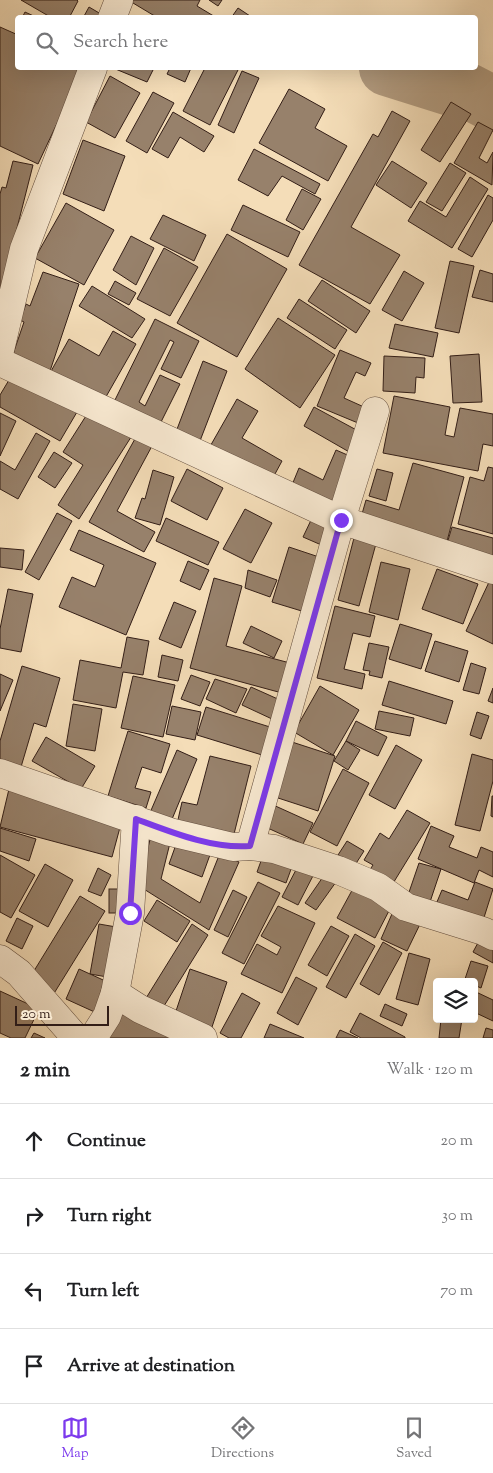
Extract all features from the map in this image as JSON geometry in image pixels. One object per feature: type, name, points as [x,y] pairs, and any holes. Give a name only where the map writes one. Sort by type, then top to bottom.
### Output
[{"type":"street","points":[[113,15],[119,0]]},
{"type":"street","points":[[0,350],[24,249],[92,70]]},
{"type":"street","points":[[0,362],[341,520],[493,570]]},
{"type":"street","points":[[250,846],[341,520],[374,411]]},
{"type":"street","points":[[0,773],[170,832],[233,847],[250,846],[274,849],[338,870],[378,887],[406,907],[483,931],[493,936]]},
{"type":"street","points":[[93,1038],[107,1016],[115,993],[130,913],[136,819]]},
{"type":"street","points":[[0,959],[19,972],[76,1038]]},
{"type":"street","points":[[115,993],[140,1009],[203,1038]]},
{"type":"building","points":[[21,0],[78,1],[71,15],[47,15]]},
{"type":"building","points":[[128,0],[200,0],[197,6],[212,15],[153,15]]},
{"type":"building","points":[[209,0],[222,0],[218,6]]},
{"type":"building","points":[[89,7],[103,15],[85,15]]},
{"type":"building","points":[[238,8],[248,15],[233,15]]},
{"type":"building","points":[[0,27],[15,34],[15,70],[82,70],[38,164],[0,146]]},
{"type":"building","points":[[118,70],[153,70],[147,82]]},
{"type":"building","points":[[169,70],[190,70],[185,82],[167,74]]},
{"type":"building","points":[[204,70],[238,70],[210,125],[183,111]]},
{"type":"building","points":[[242,71],[259,78],[234,133],[218,125]]},
{"type":"building","points":[[110,76],[140,93],[115,138],[86,122]]},
{"type":"building","points":[[289,89],[325,109],[315,128],[347,146],[328,181],[259,143]]},
{"type":"building","points":[[153,92],[174,103],[147,153],[126,141]]},
{"type":"building","points":[[451,102],[471,114],[440,162],[421,150]]},
{"type":"building","points":[[392,111],[410,121],[351,227],[400,255],[370,304],[299,265],[373,134],[378,137]]},
{"type":"building","points":[[173,112],[214,136],[204,152],[180,137],[168,158],[152,149]]},
{"type":"building","points":[[478,122],[493,130],[479,158],[487,163],[493,152],[492,185],[454,163]]},
{"type":"building","points":[[83,140],[125,156],[104,211],[63,194]]},
{"type":"building","points":[[254,149],[320,184],[315,194],[282,176],[268,196],[238,180]]},
{"type":"building","points":[[13,161],[33,165],[0,295],[0,194],[2,187],[6,188]]},
{"type":"building","points":[[392,161],[427,183],[411,208],[376,185]]},
{"type":"building","points":[[450,163],[466,173],[442,211],[426,202]]},
{"type":"building","points":[[470,177],[488,189],[452,248],[408,221],[420,201],[446,217]]},
{"type":"building","points":[[302,189],[321,199],[303,230],[286,220]]},
{"type":"building","points":[[488,195],[493,198],[493,220],[472,257],[458,249]]},
{"type":"building","points":[[66,203],[114,230],[84,285],[35,258]]},
{"type":"building","points":[[243,205],[300,232],[288,257],[231,230]]},
{"type":"building","points":[[163,215],[206,235],[194,261],[150,239]]},
{"type":"building","points":[[227,234],[287,269],[237,357],[177,323]]},
{"type":"building","points":[[131,236],[154,248],[136,285],[113,270]]},
{"type":"building","points":[[164,248],[198,267],[170,316],[137,299]]},
{"type":"building","points":[[450,261],[474,266],[459,333],[435,328]]},
{"type":"building","points":[[480,270],[493,274],[493,302],[472,297]]},
{"type":"building","points":[[404,271],[424,283],[402,321],[382,310]]},
{"type":"building","points":[[43,272],[79,284],[49,374],[11,360],[24,322],[20,320],[26,304],[30,306]]},
{"type":"building","points":[[322,280],[370,311],[356,333],[308,301]]},
{"type":"building","points":[[115,281],[136,293],[129,305],[108,294]]},
{"type":"building","points":[[92,286],[145,319],[132,338],[79,306]]},
{"type":"building","points":[[299,299],[347,330],[335,349],[287,318]]},
{"type":"building","points":[[278,318],[335,355],[300,408],[245,369]]},
{"type":"building","points":[[155,319],[199,341],[181,378],[161,369],[174,342],[170,340],[139,402],[145,406],[160,375],[180,384],[158,428],[112,406]]},
{"type":"building","points":[[395,324],[438,333],[433,357],[389,348]]},
{"type":"building","points":[[113,331],[136,344],[103,402],[50,373],[69,339],[99,356]]},
{"type":"building","points":[[340,350],[371,363],[365,376],[356,372],[344,398],[364,407],[358,423],[317,406]]},
{"type":"building","points":[[479,354],[482,402],[453,403],[450,356]]},
{"type":"building","points":[[384,356],[425,358],[424,378],[416,377],[415,393],[383,391]]},
{"type":"building","points":[[203,361],[227,371],[198,446],[174,437]]},
{"type":"building","points":[[12,375],[77,412],[60,441],[0,407],[0,395]]},
{"type":"building","points":[[394,396],[450,407],[445,435],[454,437],[460,408],[493,414],[493,446],[483,444],[478,471],[383,453]]},
{"type":"building","points":[[237,399],[258,411],[242,438],[282,461],[269,485],[208,450]]},
{"type":"building","points":[[314,407],[362,433],[351,453],[304,426]]},
{"type":"building","points":[[91,408],[133,434],[79,519],[58,505],[83,465],[63,452]]},
{"type":"building","points":[[0,413],[16,421],[0,456]]},
{"type":"building","points":[[36,433],[50,441],[18,499],[0,489],[0,461],[15,470]]},
{"type":"building","points":[[136,437],[152,446],[117,511],[155,532],[144,552],[89,522]]},
{"type":"building","points":[[336,450],[352,457],[332,503],[292,485],[299,468],[323,480]]},
{"type":"building","points":[[54,452],[72,463],[55,488],[38,477]]},
{"type":"building","points":[[413,463],[464,477],[446,545],[360,521],[366,500],[399,510]]},
{"type":"building","points":[[488,467],[493,468],[493,534],[458,524],[470,477],[484,481]]},
{"type":"building","points":[[187,469],[223,488],[207,520],[171,501]]},
{"type":"building","points":[[377,469],[393,473],[386,501],[369,496]]},
{"type":"building","points":[[153,470],[174,477],[160,525],[135,518],[142,498],[145,499]]},
{"type":"building","points":[[245,509],[272,523],[251,563],[223,549]]},
{"type":"building","points":[[57,513],[72,521],[39,580],[25,572]]},
{"type":"building","points":[[313,516],[335,527],[326,547],[303,537]]},
{"type":"building","points":[[166,518],[219,542],[208,565],[156,541]]},
{"type":"building","points":[[452,527],[493,538],[493,559],[446,547]]},
{"type":"building","points":[[79,530],[156,563],[126,635],[59,607],[72,577],[95,587],[104,565],[70,550]]},
{"type":"building","points":[[355,534],[377,540],[359,606],[338,600]]},
{"type":"building","points":[[289,547],[322,558],[305,612],[272,602]]},
{"type":"building","points":[[0,548],[24,550],[22,570],[0,567]]},
{"type":"building","points":[[188,561],[209,570],[200,590],[180,581]]},
{"type":"building","points":[[381,562],[410,569],[398,620],[369,612]]},
{"type":"building","points":[[437,569],[478,584],[463,624],[422,609]]},
{"type":"building","points":[[248,570],[277,580],[270,597],[245,588]]},
{"type":"building","points":[[214,578],[242,586],[226,646],[290,663],[282,693],[190,668]]},
{"type":"building","points":[[490,580],[493,581],[493,644],[466,631]]},
{"type":"building","points":[[8,589],[33,594],[21,652],[0,648],[0,629]]},
{"type":"building","points":[[174,602],[196,611],[181,648],[159,639]]},
{"type":"building","points":[[335,606],[375,616],[370,637],[353,633],[344,669],[365,674],[362,689],[317,678]]},
{"type":"building","points":[[400,624],[432,634],[421,669],[389,659]]},
{"type":"building","points":[[251,626],[282,641],[274,658],[243,643]]},
{"type":"building","points":[[127,637],[149,641],[143,675],[123,672],[116,708],[73,700],[80,660],[121,668]]},
{"type":"building","points":[[435,641],[468,651],[459,682],[425,671]]},
{"type":"building","points":[[369,643],[389,647],[382,678],[369,675],[370,671],[363,670]]},
{"type":"building","points":[[162,655],[183,660],[178,681],[158,677]]},
{"type":"building","points":[[471,663],[486,668],[479,694],[463,690]]},
{"type":"building","points":[[22,666],[60,678],[46,727],[34,723],[21,767],[0,761],[0,741]]},
{"type":"building","points":[[0,674],[13,680],[0,711]]},
{"type":"building","points":[[191,675],[210,682],[200,706],[181,699]]},
{"type":"building","points":[[133,676],[175,685],[163,737],[121,728]]},
{"type":"building","points":[[215,679],[247,689],[236,713],[206,699]]},
{"type":"building","points":[[389,681],[453,701],[446,724],[382,705]]},
{"type":"building","points":[[320,686],[359,710],[333,755],[294,732]]},
{"type":"building","points":[[251,687],[280,700],[272,719],[242,705]]},
{"type":"building","points":[[493,688],[493,703],[488,701]]},
{"type":"building","points":[[73,704],[102,709],[95,751],[66,746]]},
{"type":"building","points":[[172,706],[201,712],[195,740],[166,734]]},
{"type":"building","points":[[206,707],[270,727],[262,755],[197,735]]},
{"type":"building","points":[[379,711],[414,718],[410,736],[375,729]]},
{"type":"building","points":[[477,712],[489,716],[481,739],[470,735]]},
{"type":"building","points":[[356,721],[387,737],[378,756],[346,741]]},
{"type":"building","points":[[128,731],[170,744],[161,773],[142,767],[135,788],[151,792],[146,808],[108,796]]},
{"type":"building","points":[[46,737],[95,766],[81,789],[32,761]]},
{"type":"building","points":[[346,741],[360,750],[348,770],[334,761]]},
{"type":"building","points":[[292,742],[335,756],[318,811],[275,797]]},
{"type":"building","points":[[396,745],[422,760],[395,809],[369,795]]},
{"type":"building","points":[[177,750],[197,759],[170,824],[149,815]]},
{"type":"building","points":[[472,754],[493,760],[493,781],[480,831],[455,825]]},
{"type":"building","points":[[210,756],[251,766],[233,838],[177,824],[182,802],[197,805]]},
{"type":"building","points":[[343,769],[369,783],[337,846],[310,832]]},
{"type":"building","points":[[9,789],[122,820],[112,857],[0,827]]},
{"type":"building","points":[[493,796],[493,817],[491,816]]},
{"type":"building","points":[[271,804],[313,823],[303,844],[261,825]]},
{"type":"building","points":[[407,810],[430,823],[392,885],[369,871],[373,865],[364,860],[380,833],[389,839]]},
{"type":"building","points":[[431,826],[454,836],[449,847],[477,858],[481,847],[493,852],[493,877],[479,870],[474,883],[418,859]]},
{"type":"building","points":[[0,828],[36,839],[29,861],[0,851]]},
{"type":"building","points":[[152,831],[171,839],[161,879],[200,903],[220,853],[239,862],[209,930],[139,886]]},
{"type":"building","points":[[178,839],[211,852],[202,877],[169,864]]},
{"type":"building","points":[[347,841],[364,851],[355,865],[338,855]]},
{"type":"building","points":[[265,850],[294,861],[286,883],[257,872]]},
{"type":"building","points":[[0,855],[35,875],[11,918],[0,912]]},
{"type":"building","points":[[300,862],[316,870],[298,905],[282,897]]},
{"type":"building","points":[[419,863],[441,869],[428,908],[406,901]]},
{"type":"building","points":[[45,864],[73,880],[48,927],[19,911]]},
{"type":"building","points":[[98,868],[111,875],[101,896],[88,891]]},
{"type":"building","points":[[325,874],[336,882],[316,910],[305,903]]},
{"type":"building","points":[[258,882],[280,893],[244,964],[222,953]]},
{"type":"building","points":[[475,882],[493,889],[481,927],[434,909],[442,890],[468,900]]},
{"type":"building","points":[[356,883],[393,903],[375,938],[337,918]]},
{"type":"building","points":[[109,889],[125,889],[125,913],[109,913]]},
{"type":"building","points":[[233,890],[247,897],[228,937],[214,930]]},
{"type":"building","points":[[80,896],[105,911],[53,995],[29,979]]},
{"type":"building","points":[[157,900],[190,921],[177,942],[144,921]]},
{"type":"building","points":[[278,906],[315,923],[282,993],[241,974],[257,944],[277,955],[281,947],[261,936]]},
{"type":"building","points":[[395,907],[422,920],[407,951],[381,939]]},
{"type":"building","points":[[17,918],[33,926],[22,949],[6,941]]},
{"type":"building","points":[[99,924],[122,928],[113,978],[90,974]]},
{"type":"building","points":[[192,924],[208,935],[159,1014],[143,1003]]},
{"type":"building","points":[[331,926],[349,936],[327,976],[308,965]]},
{"type":"building","points":[[355,934],[375,946],[346,998],[326,987]]},
{"type":"building","points":[[480,939],[493,947],[493,963],[473,952]]},
{"type":"building","points":[[383,942],[402,953],[379,995],[360,984]]},
{"type":"building","points":[[409,953],[430,959],[418,1005],[396,999]]},
{"type":"building","points":[[471,961],[488,966],[481,988],[478,987],[478,978],[465,978]]},
{"type":"building","points":[[79,969],[112,984],[99,1014],[66,999]]},
{"type":"building","points":[[190,969],[227,982],[210,1033],[173,1020]]},
{"type":"building","points":[[296,977],[317,988],[298,1025],[277,1013]]},
{"type":"building","points":[[0,991],[39,1009],[25,1038],[11,1038],[0,1033]]},
{"type":"building","points":[[242,993],[260,1003],[241,1038],[229,1038],[220,1033]]},
{"type":"building","points":[[478,993],[493,1000],[493,1021],[478,1014]]},
{"type":"building","points":[[385,1004],[407,1014],[402,1026],[380,1016]]},
{"type":"building","points":[[117,1010],[182,1038],[106,1038]]},
{"type":"building","points":[[360,1013],[405,1038],[361,1038],[350,1032]]},
{"type":"building","points":[[441,1023],[461,1023],[459,1038],[439,1038]]},
{"type":"building","points":[[270,1024],[304,1038],[264,1038]]},
{"type":"building","points":[[486,1028],[493,1030],[493,1038],[483,1038]]},
{"type":"building","points":[[340,1030],[358,1038],[336,1038]]},
{"type":"building","points":[[34,1033],[45,1038],[31,1038]]},
{"type":"waterway","points":[[393,70],[457,90],[468,91],[493,104]]},
{"type":"route","points":[[130,913],[136,819],[170,832],[233,847],[250,846],[341,520]]}]
